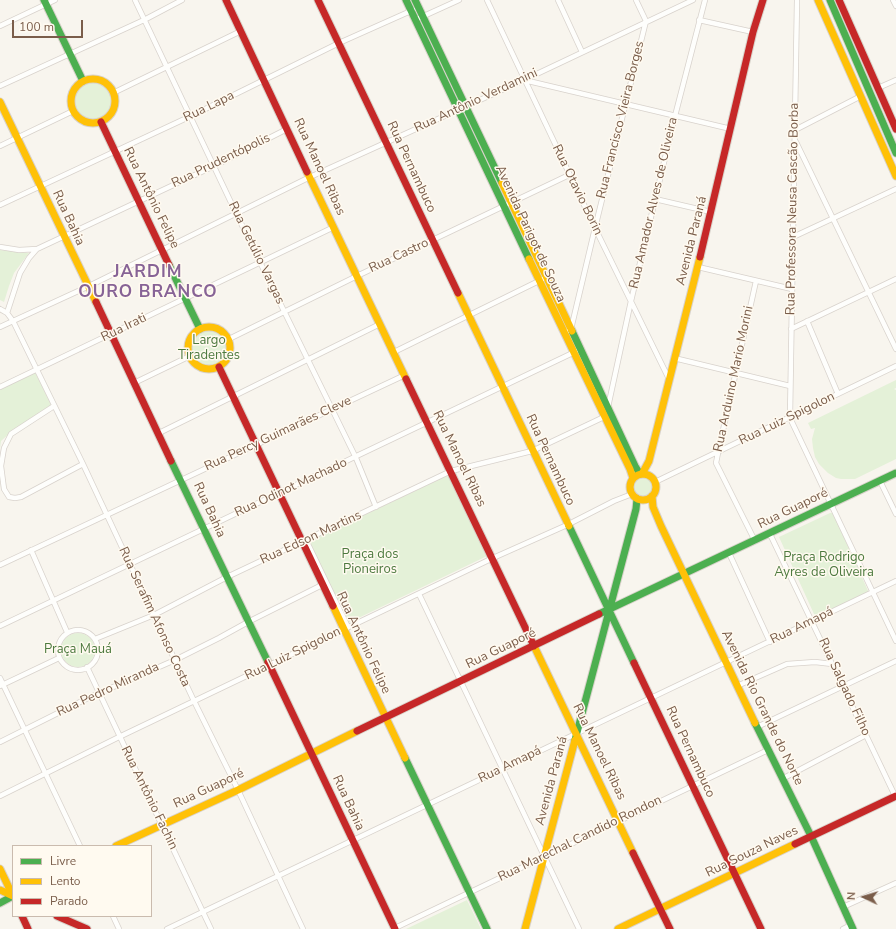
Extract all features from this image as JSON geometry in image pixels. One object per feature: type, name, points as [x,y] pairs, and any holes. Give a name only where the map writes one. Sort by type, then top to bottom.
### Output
[{"type":"street","points":[[0,26],[45,2],[55,0]]},
{"type":"street","name":"Rua Getúlio Vargas","points":[[135,0],[236,213],[356,458],[376,507]]},
{"type":"street","points":[[0,86],[144,20],[182,0]]},
{"type":"street","name":"Rua Manoel Ribas","points":[[226,0],[670,929]]},
{"type":"street","name":"Rua Pernambuco","points":[[318,0],[761,929]]},
{"type":"street","name":"Avenida Parigot de Souza","points":[[406,0],[630,469],[632,478]]},
{"type":"street","name":"Avenida Parigot de Souza","points":[[415,0],[641,474]]},
{"type":"street","points":[[415,20],[459,0]]},
{"type":"street","name":"Rua Otavio Borin","points":[[487,0],[569,174],[669,379]]},
{"type":"street","points":[[558,0],[582,52]]},
{"type":"street","points":[[636,0],[646,21]]},
{"type":"street","name":"Rua Antônio Verdamini","points":[[0,327],[87,287],[310,177],[524,80],[693,0]]},
{"type":"street","name":"Rua Amador Alves de Oliveira","points":[[604,417],[608,407],[655,199],[704,0]]},
{"type":"street","name":"Avenida Paraná","points":[[641,474],[649,461],[698,268],[754,29],[759,0]]},
{"type":"street","name":"Avenida Paraná","points":[[754,29],[763,0]]},
{"type":"street","name":"Rua Professora Neusa Cascão Borba","points":[[790,418],[797,0]]},
{"type":"street","points":[[818,0],[896,176]]},
{"type":"street","points":[[839,0],[896,129]]},
{"type":"street","points":[[893,0],[896,6]]},
{"type":"street","points":[[45,2],[83,81]]},
{"type":"street","points":[[830,2],[896,152]]},
{"type":"street","name":"Rua Lapa","points":[[0,205],[116,152],[338,44],[418,8]]},
{"type":"street","points":[[699,20],[754,29]]},
{"type":"street","name":"Rua Francisco Vieira Borges","points":[[571,329],[646,21]]},
{"type":"street","points":[[113,93],[241,31]]},
{"type":"street","points":[[97,79],[109,86],[113,93],[115,99],[112,113],[101,122],[95,124],[82,121],[73,111],[71,97],[73,91],[83,81],[97,79]]},
{"type":"street","points":[[524,80],[731,130]]},
{"type":"street","points":[[878,88],[896,80]]},
{"type":"street","points":[[795,130],[861,96]]},
{"type":"street","name":"Rua Bahia","points":[[0,102],[394,929]]},
{"type":"street","points":[[0,146],[73,111]]},
{"type":"street","name":"Rua Antônio Felipe","points":[[101,122],[200,329]]},
{"type":"street","name":"Rua Prudentópolis","points":[[0,248],[19,250],[36,249],[214,166],[287,129]]},
{"type":"street","points":[[795,139],[896,349]]},
{"type":"street","name":"Rua Castro","points":[[229,339],[569,174]]},
{"type":"street","points":[[793,237],[896,189]]},
{"type":"street","points":[[655,199],[711,212]]},
{"type":"street","name":"Rua Irati","points":[[0,388],[334,227]]},
{"type":"street","points":[[7,313],[20,273],[36,249]]},
{"type":"street","points":[[698,268],[792,289]]},
{"type":"street","points":[[394,352],[547,277]]},
{"type":"street","points":[[791,328],[896,278]]},
{"type":"street","name":"Rua Arduino Mario Morini","points":[[755,541],[716,463],[756,281]]},
{"type":"street","name":"Rua Serafim Afonso Costa","points":[[0,309],[7,313],[13,321],[83,464],[303,929]]},
{"type":"street","points":[[807,321],[838,394]]},
{"type":"street","points":[[159,433],[380,324]]},
{"type":"street","points":[[213,327],[220,329],[229,339],[231,345],[228,358],[219,368],[205,369],[199,367],[193,362],[190,356],[189,344],[191,338],[200,329],[213,327]]},
{"type":"street","points":[[564,333],[571,329]]},
{"type":"street","name":"Rua Odinot Machado","points":[[0,626],[581,350]]},
{"type":"street","points":[[134,383],[190,356]]},
{"type":"street","points":[[674,358],[735,374],[790,386]]},
{"type":"street","name":"Rua Luiz Spigolon","points":[[653,480],[718,453],[896,366]]},
{"type":"street","name":"Rua Antônio Felipe","points":[[219,368],[279,494],[304,541],[346,629],[385,717],[487,929]]},
{"type":"street","name":"Rua Percy Guimarães Cleve","points":[[0,565],[405,375]]},
{"type":"street","points":[[54,406],[11,434],[4,448],[1,466],[4,489],[9,497],[21,497],[83,464]]},
{"type":"street","name":"Rua Edson Martins","points":[[95,639],[154,615],[227,577],[451,471],[532,451],[604,417]]},
{"type":"street","points":[[790,418],[896,641]]},
{"type":"street","name":"Avenida Paraná","points":[[649,461],[653,480]]},
{"type":"street","name":"Rua Guaporé","points":[[118,845],[238,790],[311,753],[609,609],[896,473]]},
{"type":"street","points":[[641,474],[646,474],[653,480],[655,490],[652,496],[646,500],[634,496],[630,485],[632,478],[641,474]]},
{"type":"street","points":[[880,481],[896,514]]},
{"type":"street","name":"Avenida Paraná","points":[[525,929],[636,509],[634,496]]},
{"type":"street","name":"Rua Luiz Spigolon","points":[[0,796],[45,772],[493,558],[568,525],[614,501],[634,496]]},
{"type":"street","name":"Avenida Rio Grande do Norte","points":[[652,496],[653,507],[684,574],[756,727],[811,836],[852,927]]},
{"type":"street","name":"Rua Salgado Filho","points":[[770,534],[896,797]]},
{"type":"street","name":"Rua Antônio Felipe","points":[[304,541],[322,586],[346,629]]},
{"type":"street","points":[[31,550],[67,632]]},
{"type":"street","points":[[729,553],[770,642]]},
{"type":"street","name":"Rua Amapá","points":[[167,929],[726,662],[813,622],[896,581]]},
{"type":"street","name":"Rua Pedro Miranda","points":[[0,742],[100,693],[175,660],[322,586]]},
{"type":"street","points":[[419,594],[579,929]]},
{"type":"street","points":[[77,629],[82,630],[87,632],[95,639],[98,652],[92,663],[87,667],[82,669],[71,669],[59,658],[58,646],[63,636],[67,632],[77,629]]},
{"type":"street","points":[[2,685],[59,658]]},
{"type":"street","points":[[756,727],[844,687],[896,661]]},
{"type":"street","points":[[737,686],[787,664],[815,662],[832,664]]},
{"type":"street","name":"Rua Antônio Fachin","points":[[87,667],[119,737],[212,929]]},
{"type":"street","points":[[0,678],[2,685],[25,729],[80,845]]},
{"type":"street","points":[[782,779],[866,735]]},
{"type":"street","name":"Rua Marechal Candido Rondon","points":[[394,929],[768,750]]},
{"type":"street","name":"Rua Souza Naves","points":[[618,929],[811,836],[896,797]]},
{"type":"street","points":[[0,869],[12,894]]},
{"type":"street","points":[[843,908],[896,883]]},
{"type":"street","points":[[0,890],[12,896]]},
{"type":"street","points":[[0,903],[12,897]]},
{"type":"street","points":[[22,917],[28,929]]},
{"type":"street","points":[[59,917],[87,929]]},
{"type":"street","points":[[113,917],[119,929]]},
{"type":"street","points":[[843,929],[852,927]]},
{"type":"green space","points":[[97,83],[106,88],[110,94],[110,108],[106,114],[97,119],[89,119],[80,114],[76,108],[75,97],[80,88],[86,84]]},
{"type":"green space","points":[[0,250],[29,253],[14,273],[4,302],[0,300]]},
{"type":"green space","name":"Largo Tiradentes","points":[[209,330],[219,333],[224,338],[227,348],[224,358],[219,363],[209,366],[199,363],[194,358],[191,348],[194,338],[199,333]]},
{"type":"green space","points":[[35,372],[51,405],[11,432],[1,441],[0,448],[0,388]]},
{"type":"green space","points":[[896,380],[896,388],[894,389],[896,390],[896,459],[855,479],[836,478],[828,473],[819,464],[815,457],[812,439],[815,428],[811,429],[808,423]]},
{"type":"green space","name":"Praça dos Pioneiros","points":[[446,476],[449,477],[487,556],[348,623],[310,541]]},
{"type":"green space","points":[[643,477],[650,480],[653,487],[650,494],[643,497],[636,494],[633,487],[636,480]]},
{"type":"green space","name":"Praça Rodrigo Ayres de Oliveira","points":[[830,513],[833,513],[869,593],[816,616],[779,537]]},
{"type":"green space","name":"Praça Mauá","points":[[78,633],[84,634],[90,638],[94,644],[94,656],[90,662],[84,666],[78,667],[72,666],[66,662],[62,656],[61,650],[62,644],[66,638],[72,634]]},
{"type":"green space","points":[[467,900],[481,929],[406,929]]},
{"type":"traffic: fast","points":[[44,0],[83,81]]},
{"type":"traffic: fast","points":[[406,0],[529,259]]},
{"type":"traffic: fast","points":[[415,0],[502,183]]},
{"type":"traffic: fast","points":[[830,0],[896,153]]},
{"type":"traffic: fast","points":[[169,265],[200,329]]},
{"type":"traffic: fast","points":[[572,331],[640,474]]},
{"type":"traffic: fast","points":[[171,461],[268,662]]},
{"type":"traffic: fast","points":[[599,614],[896,473]]},
{"type":"traffic: fast","points":[[575,740],[636,509],[637,499]]},
{"type":"traffic: fast","points":[[569,526],[634,663]]},
{"type":"traffic: fast","points":[[755,723],[811,836],[853,929]]},
{"type":"traffic: fast","points":[[405,758],[487,929]]},
{"type":"traffic: fast","points":[[0,903],[12,897]]},
{"type":"traffic: slow","points":[[818,0],[896,176]]},
{"type":"traffic: slow","points":[[89,79],[97,79],[109,85],[115,97],[115,101],[115,105],[109,117],[97,123],[89,123],[77,117],[71,105],[71,97],[77,85],[89,79]]},
{"type":"traffic: slow","points":[[0,102],[96,302]]},
{"type":"traffic: slow","points":[[307,172],[406,379]]},
{"type":"traffic: slow","points":[[502,183],[572,331]]},
{"type":"traffic: slow","points":[[642,474],[649,461],[700,257]]},
{"type":"traffic: slow","points":[[529,259],[633,478]]},
{"type":"traffic: slow","points":[[458,293],[569,526]]},
{"type":"traffic: slow","points":[[205,327],[213,327],[221,330],[227,336],[230,348],[227,360],[221,366],[213,369],[205,369],[197,366],[191,360],[188,352],[188,344],[191,336],[197,330],[205,327]]},
{"type":"traffic: slow","points":[[643,474],[652,478],[656,487],[652,496],[643,500],[634,496],[630,487],[634,478],[643,474]]},
{"type":"traffic: slow","points":[[652,496],[653,507],[661,526],[755,723]]},
{"type":"traffic: slow","points":[[333,606],[405,758]]},
{"type":"traffic: slow","points":[[534,646],[633,853]]},
{"type":"traffic: slow","points":[[118,845],[238,790],[357,731]]},
{"type":"traffic: slow","points":[[525,929],[575,740]]},
{"type":"traffic: slow","points":[[618,929],[795,844]]},
{"type":"traffic: slow","points":[[0,869],[12,894]]},
{"type":"traffic: slow","points":[[0,890],[12,896]]},
{"type":"traffic: jam","points":[[226,0],[307,172]]},
{"type":"traffic: jam","points":[[318,0],[458,293]]},
{"type":"traffic: jam","points":[[700,257],[753,32],[763,0]]},
{"type":"traffic: jam","points":[[839,0],[896,129]]},
{"type":"traffic: jam","points":[[101,122],[169,265]]},
{"type":"traffic: jam","points":[[96,302],[171,461]]},
{"type":"traffic: jam","points":[[219,367],[333,606]]},
{"type":"traffic: jam","points":[[406,379],[534,646]]},
{"type":"traffic: jam","points":[[357,731],[599,614]]},
{"type":"traffic: jam","points":[[268,662],[395,929]]},
{"type":"traffic: jam","points":[[634,663],[761,929]]},
{"type":"traffic: jam","points":[[795,844],[896,796]]},
{"type":"traffic: jam","points":[[633,853],[670,929]]},
{"type":"traffic: jam","points":[[22,917],[28,929]]},
{"type":"traffic: jam","points":[[59,917],[87,929]]},
{"type":"district","name":"JARDIM OURO BRANCO","points":[[148,283]]}]
